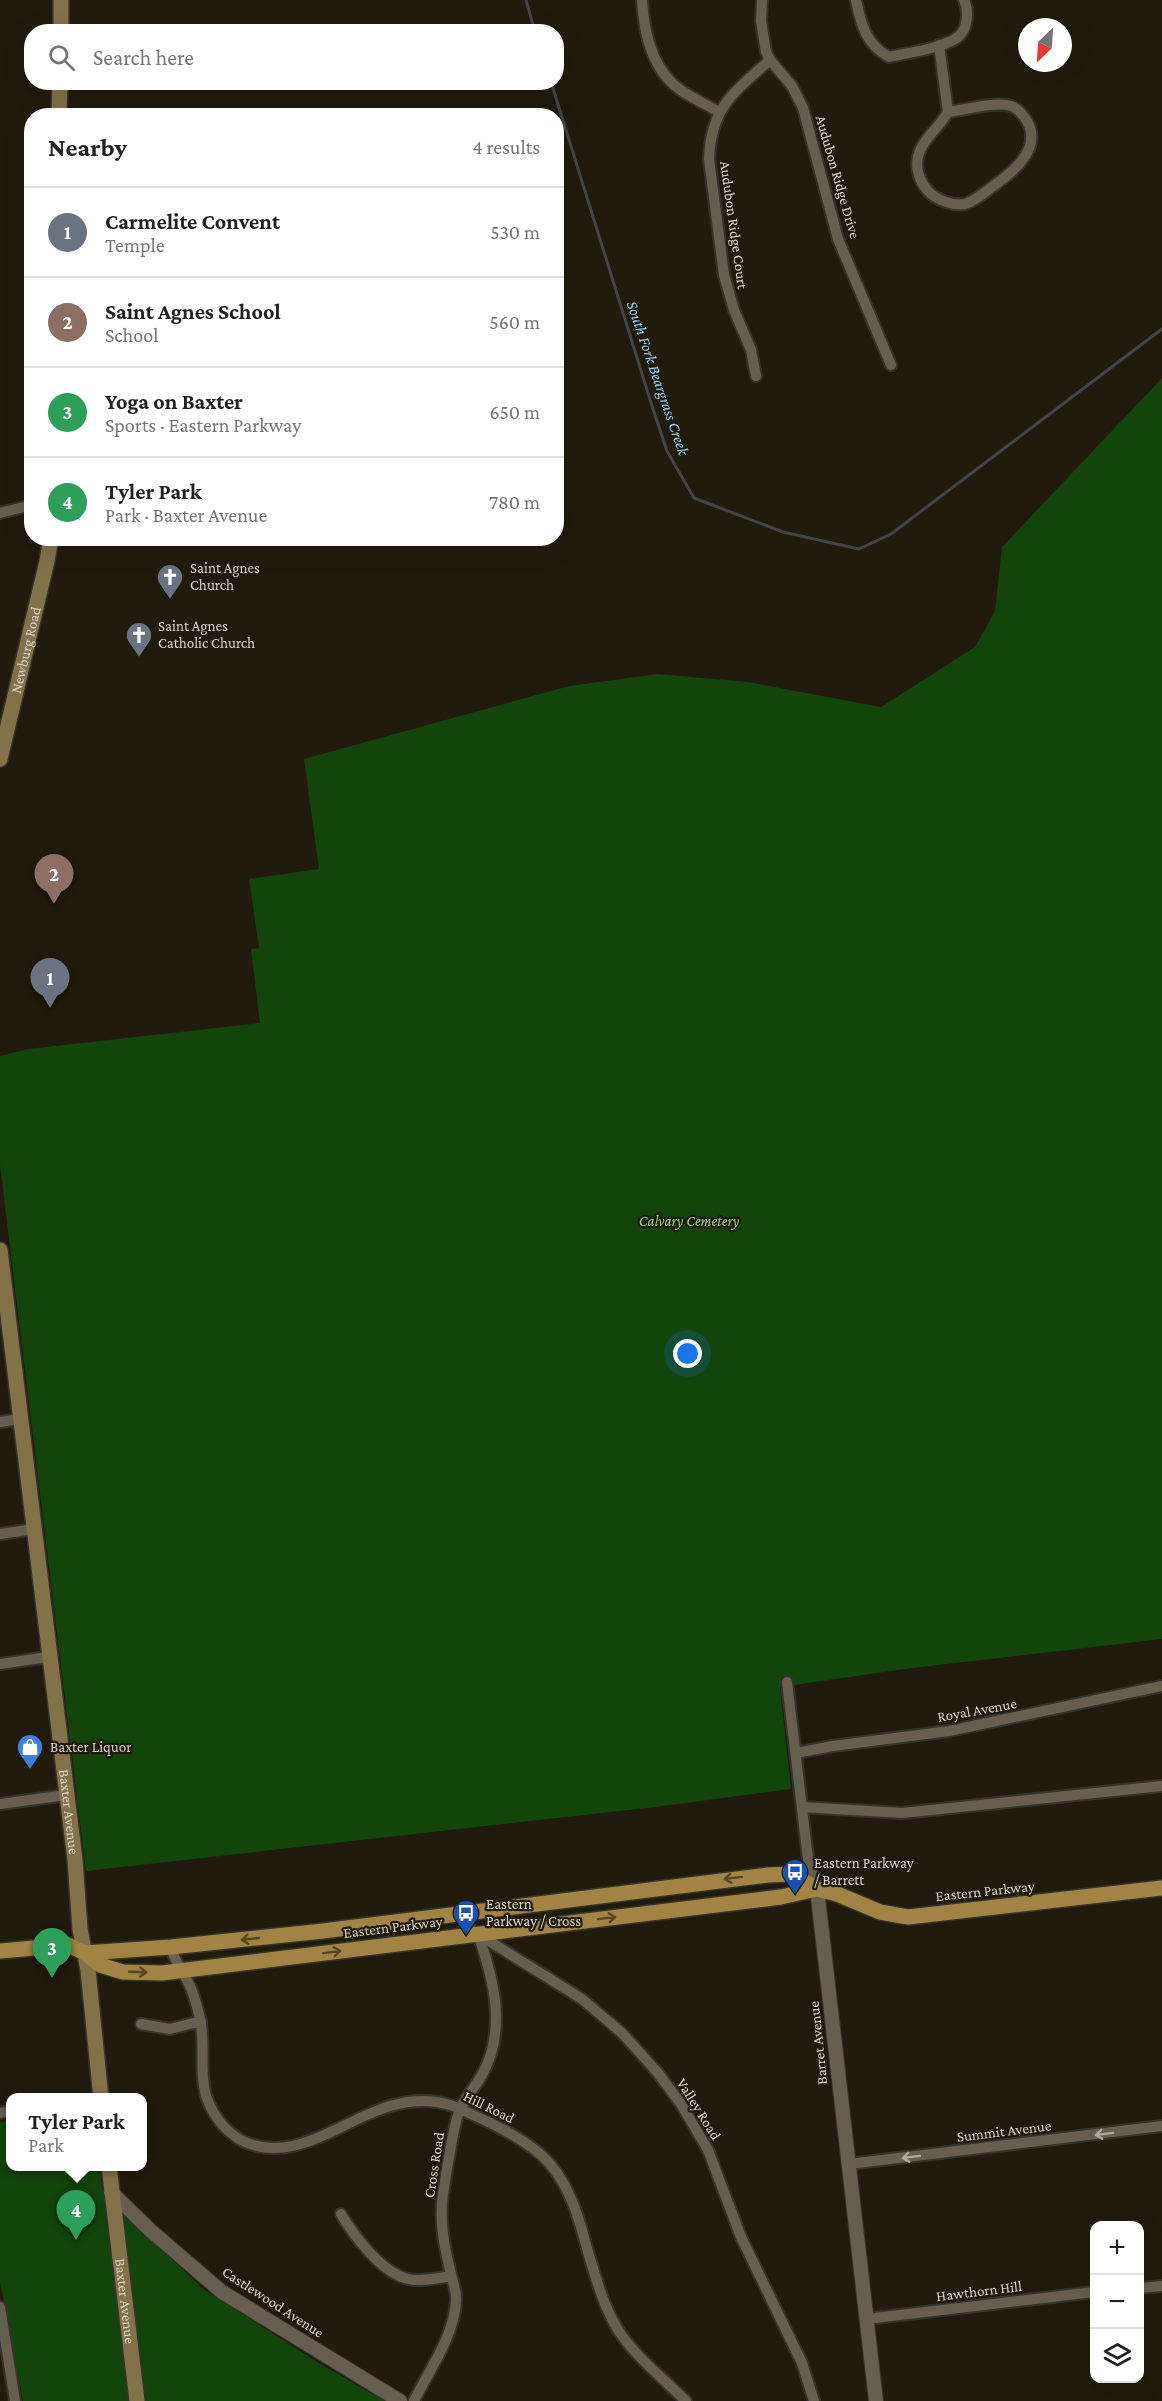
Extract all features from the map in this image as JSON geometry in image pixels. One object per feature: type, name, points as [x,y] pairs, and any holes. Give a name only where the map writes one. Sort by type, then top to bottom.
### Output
[{"type":"main road","points":[[61,0],[61,24]]},
{"type":"main road","points":[[59,108],[60,90]]},
{"type":"main road","name":"Newburg Road","points":[[0,759],[4,724],[48,561],[50,546]]},
{"type":"main road","points":[[0,1251],[20,1419]]},
{"type":"main road","name":"Baxter Avenue","points":[[20,1419],[80,1900],[80,1929],[85,1953],[101,2093]]},
{"type":"main road","name":"Eastern Parkway","points":[[85,1953],[171,1947],[768,1875],[792,1874],[817,1889],[837,1893],[880,1912],[908,1917],[1162,1888]]},
{"type":"main road","name":"Eastern Parkway","points":[[0,1951],[68,1945],[85,1953],[100,1965],[123,1972],[162,1973],[781,1897],[817,1889]]},
{"type":"main road","name":"Baxter Avenue","points":[[109,2171],[137,2401]]},
{"type":"street","points":[[642,0],[648,46],[662,70],[681,90],[719,112]]},
{"type":"street","name":"Audubon Ridge Drive","points":[[762,0],[763,42],[770,60],[792,86],[803,108],[838,239],[891,365]]},
{"type":"street","points":[[856,0],[861,25],[868,41],[878,51],[889,57],[939,45],[959,36],[968,10],[964,0]]},
{"type":"street","points":[[939,45],[948,112],[927,138],[917,158],[918,174],[921,182],[935,197],[958,205],[968,203],[1014,171],[1024,160],[1031,137],[1029,126],[1017,109],[1009,105],[948,112]]},
{"type":"street","name":"Audubon Ridge Court","points":[[756,376],[752,350],[729,296],[720,250],[709,159],[711,135],[719,112],[737,89],[770,60]]},
{"type":"street","points":[[0,513],[24,507]]},
{"type":"street","points":[[0,1422],[20,1419]]},
{"type":"street","points":[[0,1534],[34,1529]]},
{"type":"street","points":[[0,1664],[48,1657]]},
{"type":"street","name":"Barret Avenue","points":[[787,1682],[808,1859],[817,1889],[876,2401]]},
{"type":"street","name":"Royal Avenue","points":[[796,1753],[988,1724],[1162,1686]]},
{"type":"street","points":[[802,1807],[902,1813],[1162,1786]]},
{"type":"street","points":[[0,1804],[66,1795]]},
{"type":"street","name":"Valley Road","points":[[464,1912],[465,1926],[582,1999],[622,2032],[658,2073],[681,2104],[712,2158],[741,2237],[801,2363],[814,2401]]},
{"type":"street","name":"Cross Road","points":[[414,2401],[438,2355],[454,2315],[456,2294],[451,2276],[442,2213],[457,2117],[482,2076],[494,2045],[495,1996],[478,1934]]},
{"type":"street","name":"Hill Road","points":[[171,1947],[173,1958],[187,1980],[197,2003],[201,2021],[207,2100],[214,2115],[230,2132],[252,2144],[269,2148],[292,2147],[391,2105],[436,2102],[461,2109],[516,2137],[550,2163],[570,2198],[599,2286],[616,2327],[639,2355],[686,2401]]},
{"type":"street","points":[[141,2024],[170,2030],[201,2021]]},
{"type":"street","name":"Summit Avenue","points":[[849,2164],[1162,2126]]},
{"type":"street","name":"Castlewood Avenue","points":[[111,2192],[150,2230],[222,2292],[400,2401]]},
{"type":"street","points":[[341,2214],[363,2246],[399,2276],[420,2280],[451,2276]]},
{"type":"street","points":[[1144,2288],[1162,2286]]},
{"type":"street","name":"Hawthorn Hill","points":[[866,2319],[1090,2293]]},
{"type":"street","points":[[0,2307],[5,2365],[15,2401]]},
{"type":"green space","name":"Calvary Cemetery","points":[[1162,378],[1162,1639],[912,1668],[780,1687],[791,1789],[655,1807],[86,1871],[0,1165],[0,1056],[28,1049],[260,1023],[251,949],[259,948],[249,879],[319,869],[304,759],[569,686],[658,674],[748,682],[881,707],[975,647],[995,611],[1002,547]]},
{"type":"green space","points":[[6,2121],[6,2171],[100,2171],[102,2189],[203,2289],[322,2365],[385,2401],[23,2401],[0,2282],[0,2122]]},
{"type":"waterway","name":"South Fork Beargrass Creek","points":[[526,0],[533,24]]},
{"type":"waterway","name":"South Fork Beargrass Creek","points":[[553,90],[559,108]]},
{"type":"waterway","name":"South Fork Beargrass Creek","points":[[564,124],[667,451],[694,498],[783,532],[859,549],[891,534],[1162,329]]},
{"type":"place","name":"Saint Agnes Church","points":[[170,600]]},
{"type":"place","name":"Saint Agnes Catholic Church","points":[[139,658]]},
{"type":"place","name":"Saint Agnes School","points":[[54,904]]},
{"type":"place","name":"Carmelite Convent","points":[[50,1008]]},
{"type":"place","name":"Baxter Liquor","points":[[30,1770]]},
{"type":"place","name":"Eastern Parkway / Barrett","points":[[795,1895]]},
{"type":"place","name":"Eastern Parkway / Cross","points":[[466,1936]]},
{"type":"place","name":"Yoga on Baxter","points":[[52,1978]]},
{"type":"place","name":"Tyler Park","points":[[76,2240]]}]
